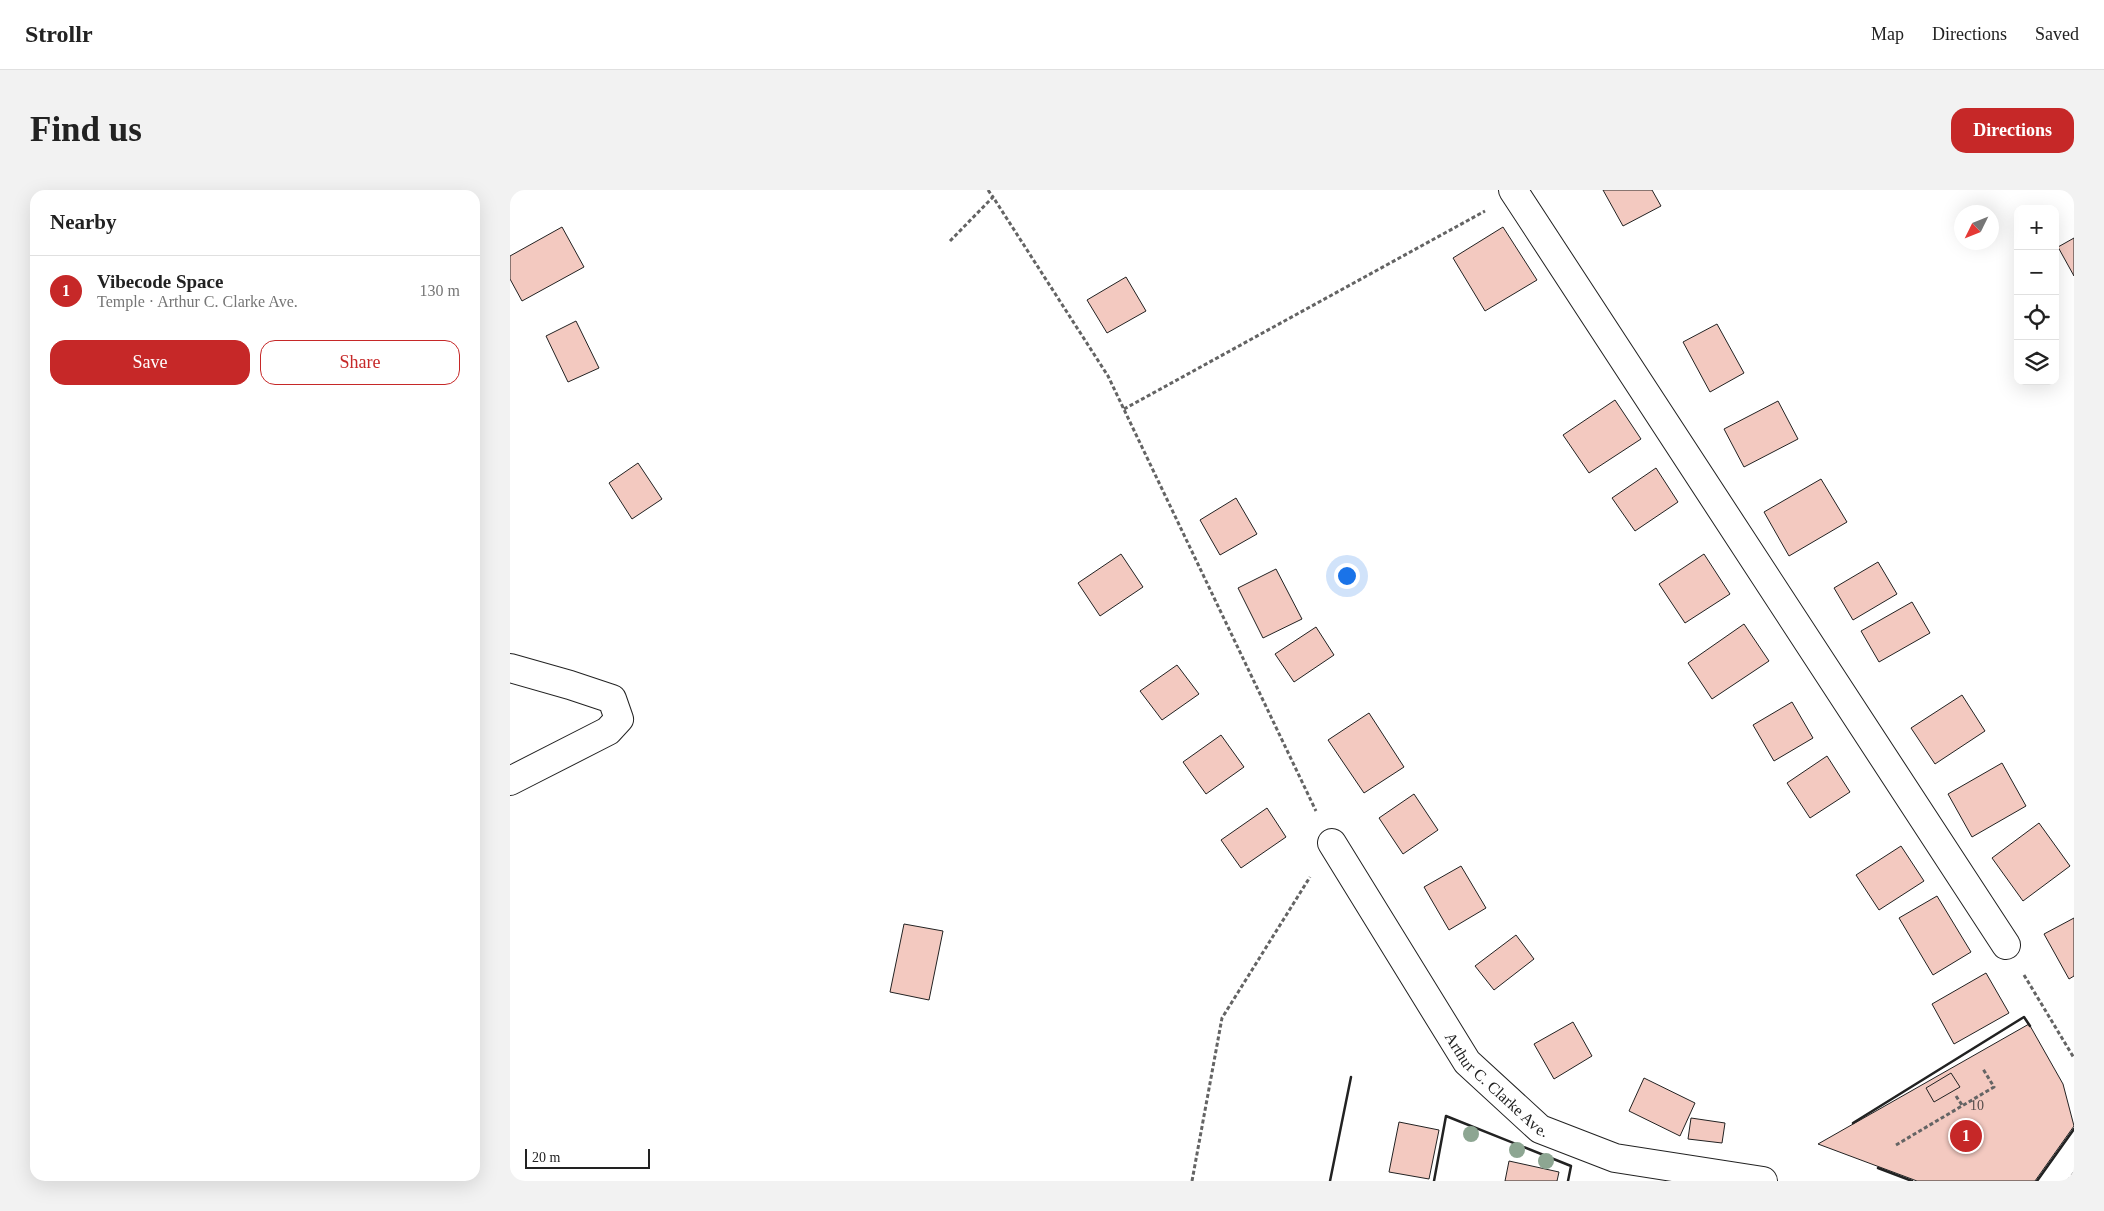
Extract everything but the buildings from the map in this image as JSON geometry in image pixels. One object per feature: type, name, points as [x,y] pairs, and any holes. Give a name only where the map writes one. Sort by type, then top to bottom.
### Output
[{"type":"street","points":[[1517,192],[2006,945]]},
{"type":"street","points":[[510,668],[612,699],[619,719],[608,731],[510,781]]},
{"type":"street","name":"Arthur C. Clarke Ave.","points":[[1332,843],[1468,1062],[1540,1129],[1616,1158],[1763,1181]]},
{"type":"path","points":[[988,190],[1108,376],[1332,843],[1222,1018],[1192,1181]]},
{"type":"path","points":[[1124,409],[1517,192]]},
{"type":"path","points":[[950,241],[993,197]]},
{"type":"path","points":[[2006,945],[2074,1058]]},
{"type":"path","points":[[1896,1145],[1994,1087],[1983,1069]]},
{"type":"path","points":[[1956,1096],[1962,1105]]},
{"type":"path","points":[[2068,1181],[2074,1173]]},
{"type":"wall","points":[[1853,1123],[2024,1017],[2030,1026]]},
{"type":"wall","points":[[1330,1181],[1351,1077]]},
{"type":"wall","points":[[1434,1181],[1446,1116],[1571,1166],[1568,1181]]},
{"type":"wall","points":[[2037,1181],[2074,1129]]},
{"type":"wall","points":[[1878,1168],[1912,1181]]},
{"type":"place","name":"Vibecode Space","points":[[1966,1136]]}]
